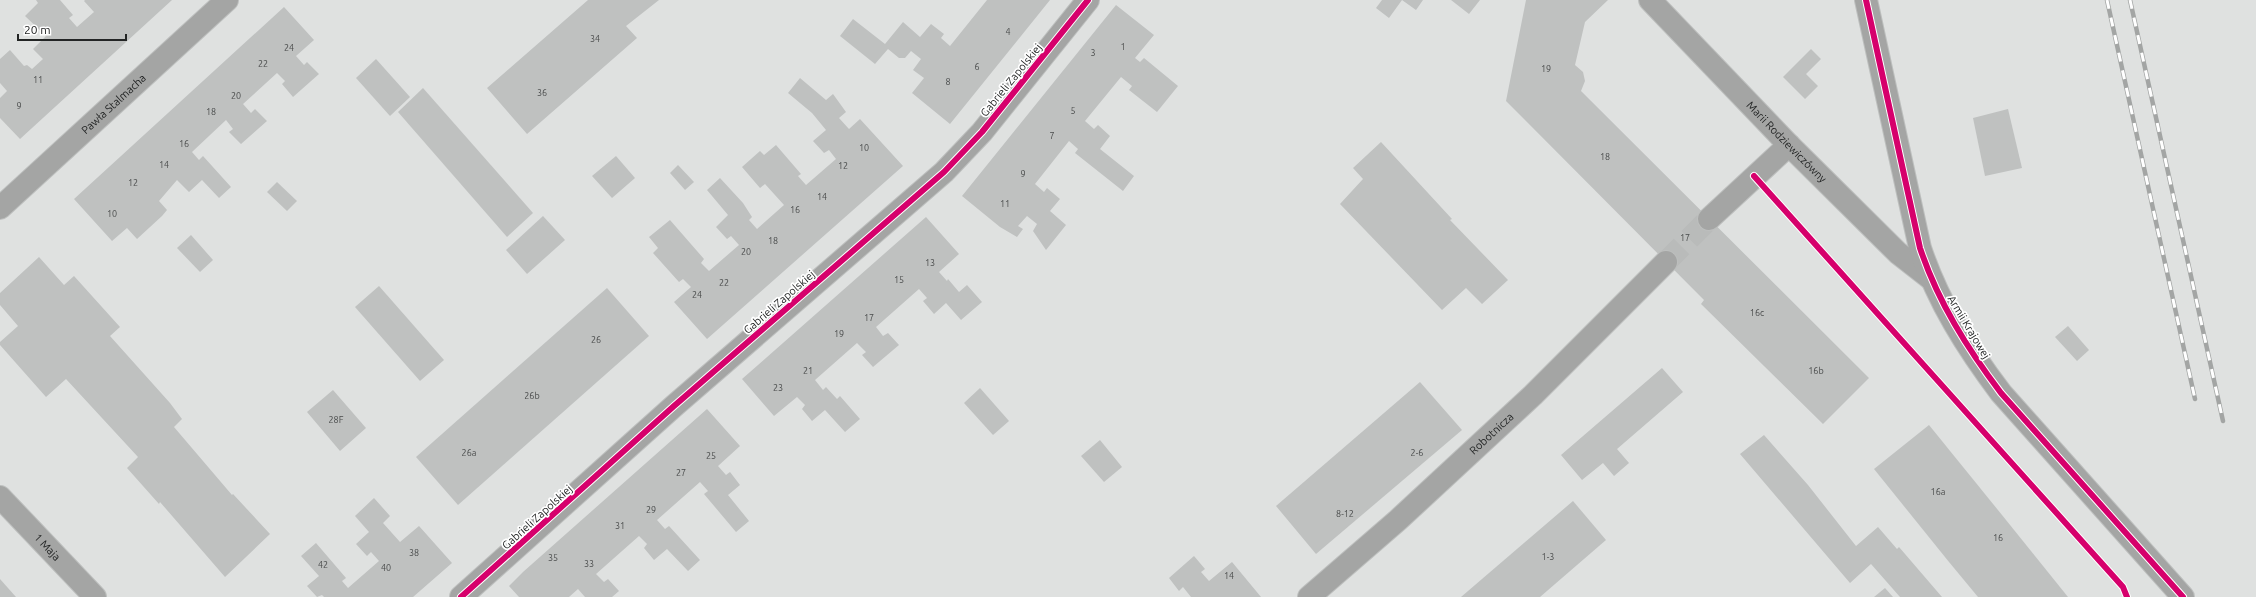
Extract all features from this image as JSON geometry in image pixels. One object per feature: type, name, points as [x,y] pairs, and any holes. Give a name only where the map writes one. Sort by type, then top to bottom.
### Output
[{"type":"street","name":"Pawła Stalmacha","points":[[0,208],[227,0]]},
{"type":"street","name":"Gabrieli Zapolskiej","points":[[460,597],[674,406],[944,172],[982,132],[1088,0]]},
{"type":"street","name":"Marii Rodziewiczówny","points":[[1650,0],[1789,145],[1898,253],[1930,278]]},
{"type":"street","name":"Armii Krajowej","points":[[1866,0],[1910,204],[1930,278],[1950,319],[1974,358],[2001,393],[2183,597]]},
{"type":"street","points":[[1709,219],[1789,145]]},
{"type":"street","name":"Robotnicza","points":[[1309,597],[1398,520],[1533,395],[1666,262]]},
{"type":"street","name":"1 Maja","points":[[0,497],[95,597]]},
{"type":"building","points":[[36,0],[60,0],[73,15],[69,18],[77,27],[94,12],[84,1],[85,0],[172,0],[20,139],[0,118],[0,98],[7,91],[0,83],[0,59],[10,50],[24,66],[27,65],[32,69],[43,59],[33,49],[46,36],[25,16],[38,3]]},
{"type":"building","points":[[588,0],[659,0],[626,26],[637,38],[527,134],[487,88]]},
{"type":"building","points":[[987,0],[1050,0],[950,124],[912,93],[924,78],[913,70],[921,59],[911,51],[905,58],[899,58],[888,49],[875,64],[840,36],[853,19],[885,44],[903,22],[920,37],[931,24],[944,34],[941,38],[950,46]]},
{"type":"building","points":[[1382,0],[1402,0],[1389,18],[1376,8]]},
{"type":"building","points":[[1402,0],[1423,0],[1416,10]]},
{"type":"building","points":[[1451,0],[1480,0],[1469,14]]},
{"type":"building","points":[[1526,0],[1608,0],[1585,22],[1575,65],[1583,72],[1585,81],[1581,91],[1869,378],[1823,424],[1701,304],[1704,300],[1506,101]]},
{"type":"building","points":[[1116,5],[1154,35],[1135,58],[1140,62],[1144,58],[1178,86],[1157,112],[1129,90],[1132,86],[1121,77],[1085,121],[1094,129],[1098,125],[1110,136],[1100,149],[1134,176],[1123,191],[1075,153],[1078,149],[1069,141],[1035,184],[1044,192],[1047,188],[1060,199],[1050,211],[1066,225],[1046,250],[1033,231],[1037,224],[1027,216],[1018,226],[1023,229],[1017,237],[1000,227],[962,196]]},
{"type":"building","points":[[284,7],[314,40],[296,56],[304,65],[307,62],[319,74],[293,97],[282,84],[285,81],[277,73],[243,104],[251,113],[255,109],[267,121],[241,144],[229,132],[233,129],[226,120],[192,152],[199,160],[203,156],[231,187],[219,198],[202,180],[189,192],[177,180],[159,201],[167,210],[162,216],[137,239],[127,228],[112,241],[74,199]]},
{"type":"building","points":[[1811,49],[1821,59],[1806,74],[1818,86],[1805,99],[1783,77]]},
{"type":"building","points":[[376,59],[410,97],[390,116],[356,78]]},
{"type":"building","points":[[800,78],[826,100],[833,94],[846,112],[839,118],[849,129],[860,119],[903,166],[707,339],[674,302],[691,287],[683,279],[679,282],[653,253],[658,248],[649,237],[670,220],[704,259],[701,263],[709,271],[739,245],[731,236],[727,239],[716,227],[728,215],[707,190],[720,178],[743,203],[752,217],[749,220],[757,229],[784,205],[765,184],[760,188],[742,167],[760,151],[764,155],[776,145],[801,174],[798,176],[806,185],[836,159],[829,150],[824,153],[813,141],[826,130],[812,113],[788,93]]},
{"type":"building","points":[[423,88],[533,213],[507,237],[398,112]]},
{"type":"building","points":[[2008,109],[2022,168],[1985,176],[1973,118]]},
{"type":"building","points":[[1381,142],[1452,219],[1450,220],[1508,280],[1482,304],[1466,288],[1442,310],[1340,204],[1363,179],[1353,168]]},
{"type":"building","points":[[616,156],[635,178],[612,198],[592,176]]},
{"type":"building","points":[[678,165],[694,182],[685,190],[670,173]]},
{"type":"building","points":[[277,182],[297,201],[287,211],[267,192]]},
{"type":"building","points":[[543,216],[565,240],[527,274],[506,250]]},
{"type":"building","points":[[926,217],[959,254],[939,272],[947,281],[948,279],[959,292],[967,285],[982,302],[961,320],[946,303],[934,314],[923,301],[927,298],[919,289],[876,327],[883,336],[888,333],[899,345],[873,367],[862,355],[866,352],[857,343],[815,380],[823,390],[826,387],[837,399],[840,396],[860,419],[845,432],[825,410],[812,421],[802,409],[805,405],[797,397],[774,416],[742,379]]},
{"type":"building","points":[[191,235],[213,260],[200,272],[177,248]]},
{"type":"building","points":[[39,257],[64,285],[74,276],[120,327],[110,336],[170,403],[182,419],[174,427],[232,495],[233,494],[270,534],[225,577],[160,502],[159,504],[127,468],[138,457],[66,379],[46,397],[0,345],[0,342],[18,326],[0,305],[0,293]]},
{"type":"building","points":[[379,286],[444,360],[420,381],[355,307]]},
{"type":"building","points":[[607,288],[649,336],[458,505],[416,457]]},
{"type":"building","points":[[2068,326],[2089,350],[2077,361],[2055,337]]},
{"type":"building","points":[[1662,368],[1683,392],[1617,449],[1629,463],[1614,476],[1603,463],[1582,480],[1561,455]]},
{"type":"building","points":[[1420,382],[1462,430],[1316,554],[1276,506]]},
{"type":"building","points":[[980,388],[1009,421],[993,435],[964,403]]},
{"type":"building","points":[[333,390],[366,428],[340,451],[307,412]]},
{"type":"building","points":[[707,409],[740,446],[718,466],[726,475],[730,472],[740,485],[728,495],[749,521],[736,532],[704,494],[708,491],[700,482],[657,520],[665,529],[669,526],[700,560],[688,571],[667,549],[654,560],[644,548],[647,544],[639,536],[596,574],[604,582],[608,579],[619,591],[612,597],[585,597],[578,589],[569,597],[519,597],[509,586],[523,572]]},
{"type":"building","points":[[1929,425],[2068,597],[1978,597],[1949,562],[1874,469]]},
{"type":"building","points":[[1764,435],[1808,485],[1856,546],[1878,527],[1897,549],[1899,547],[1942,597],[1900,597],[1871,564],[1850,583],[1740,454]]},
{"type":"building","points":[[1100,440],[1122,467],[1104,482],[1081,456]]},
{"type":"building","points":[[374,498],[390,516],[383,523],[400,542],[419,526],[452,563],[413,597],[324,597],[322,595],[317,597],[307,586],[319,576],[301,556],[316,543],[346,578],[342,581],[348,588],[379,561],[371,552],[367,556],[356,544],[369,532],[355,516]]},
{"type":"building","points":[[1573,501],[1606,540],[1540,597],[1461,597]]},
{"type":"building","points":[[1194,556],[1205,569],[1201,572],[1209,581],[1232,562],[1261,597],[1191,597],[1183,587],[1179,591],[1169,578]]},
{"type":"building","points":[[0,579],[16,597],[0,597]]},
{"type":"building","points":[[1885,588],[1893,597],[1874,597]]},
{"type":"tunnel","points":[[1666,262],[1709,219]]},
{"type":"railway","points":[[2107,0],[2195,399]]},
{"type":"railway","points":[[2130,0],[2223,421]]},
{"type":"cycle path","points":[[461,597],[674,406],[944,172],[982,132],[1088,0]]},
{"type":"cycle path","points":[[1866,0],[1920,248],[1935,287],[1954,324],[2001,393],[2183,597]]},
{"type":"cycle path","points":[[1754,176],[2123,587],[2127,597]]}]
